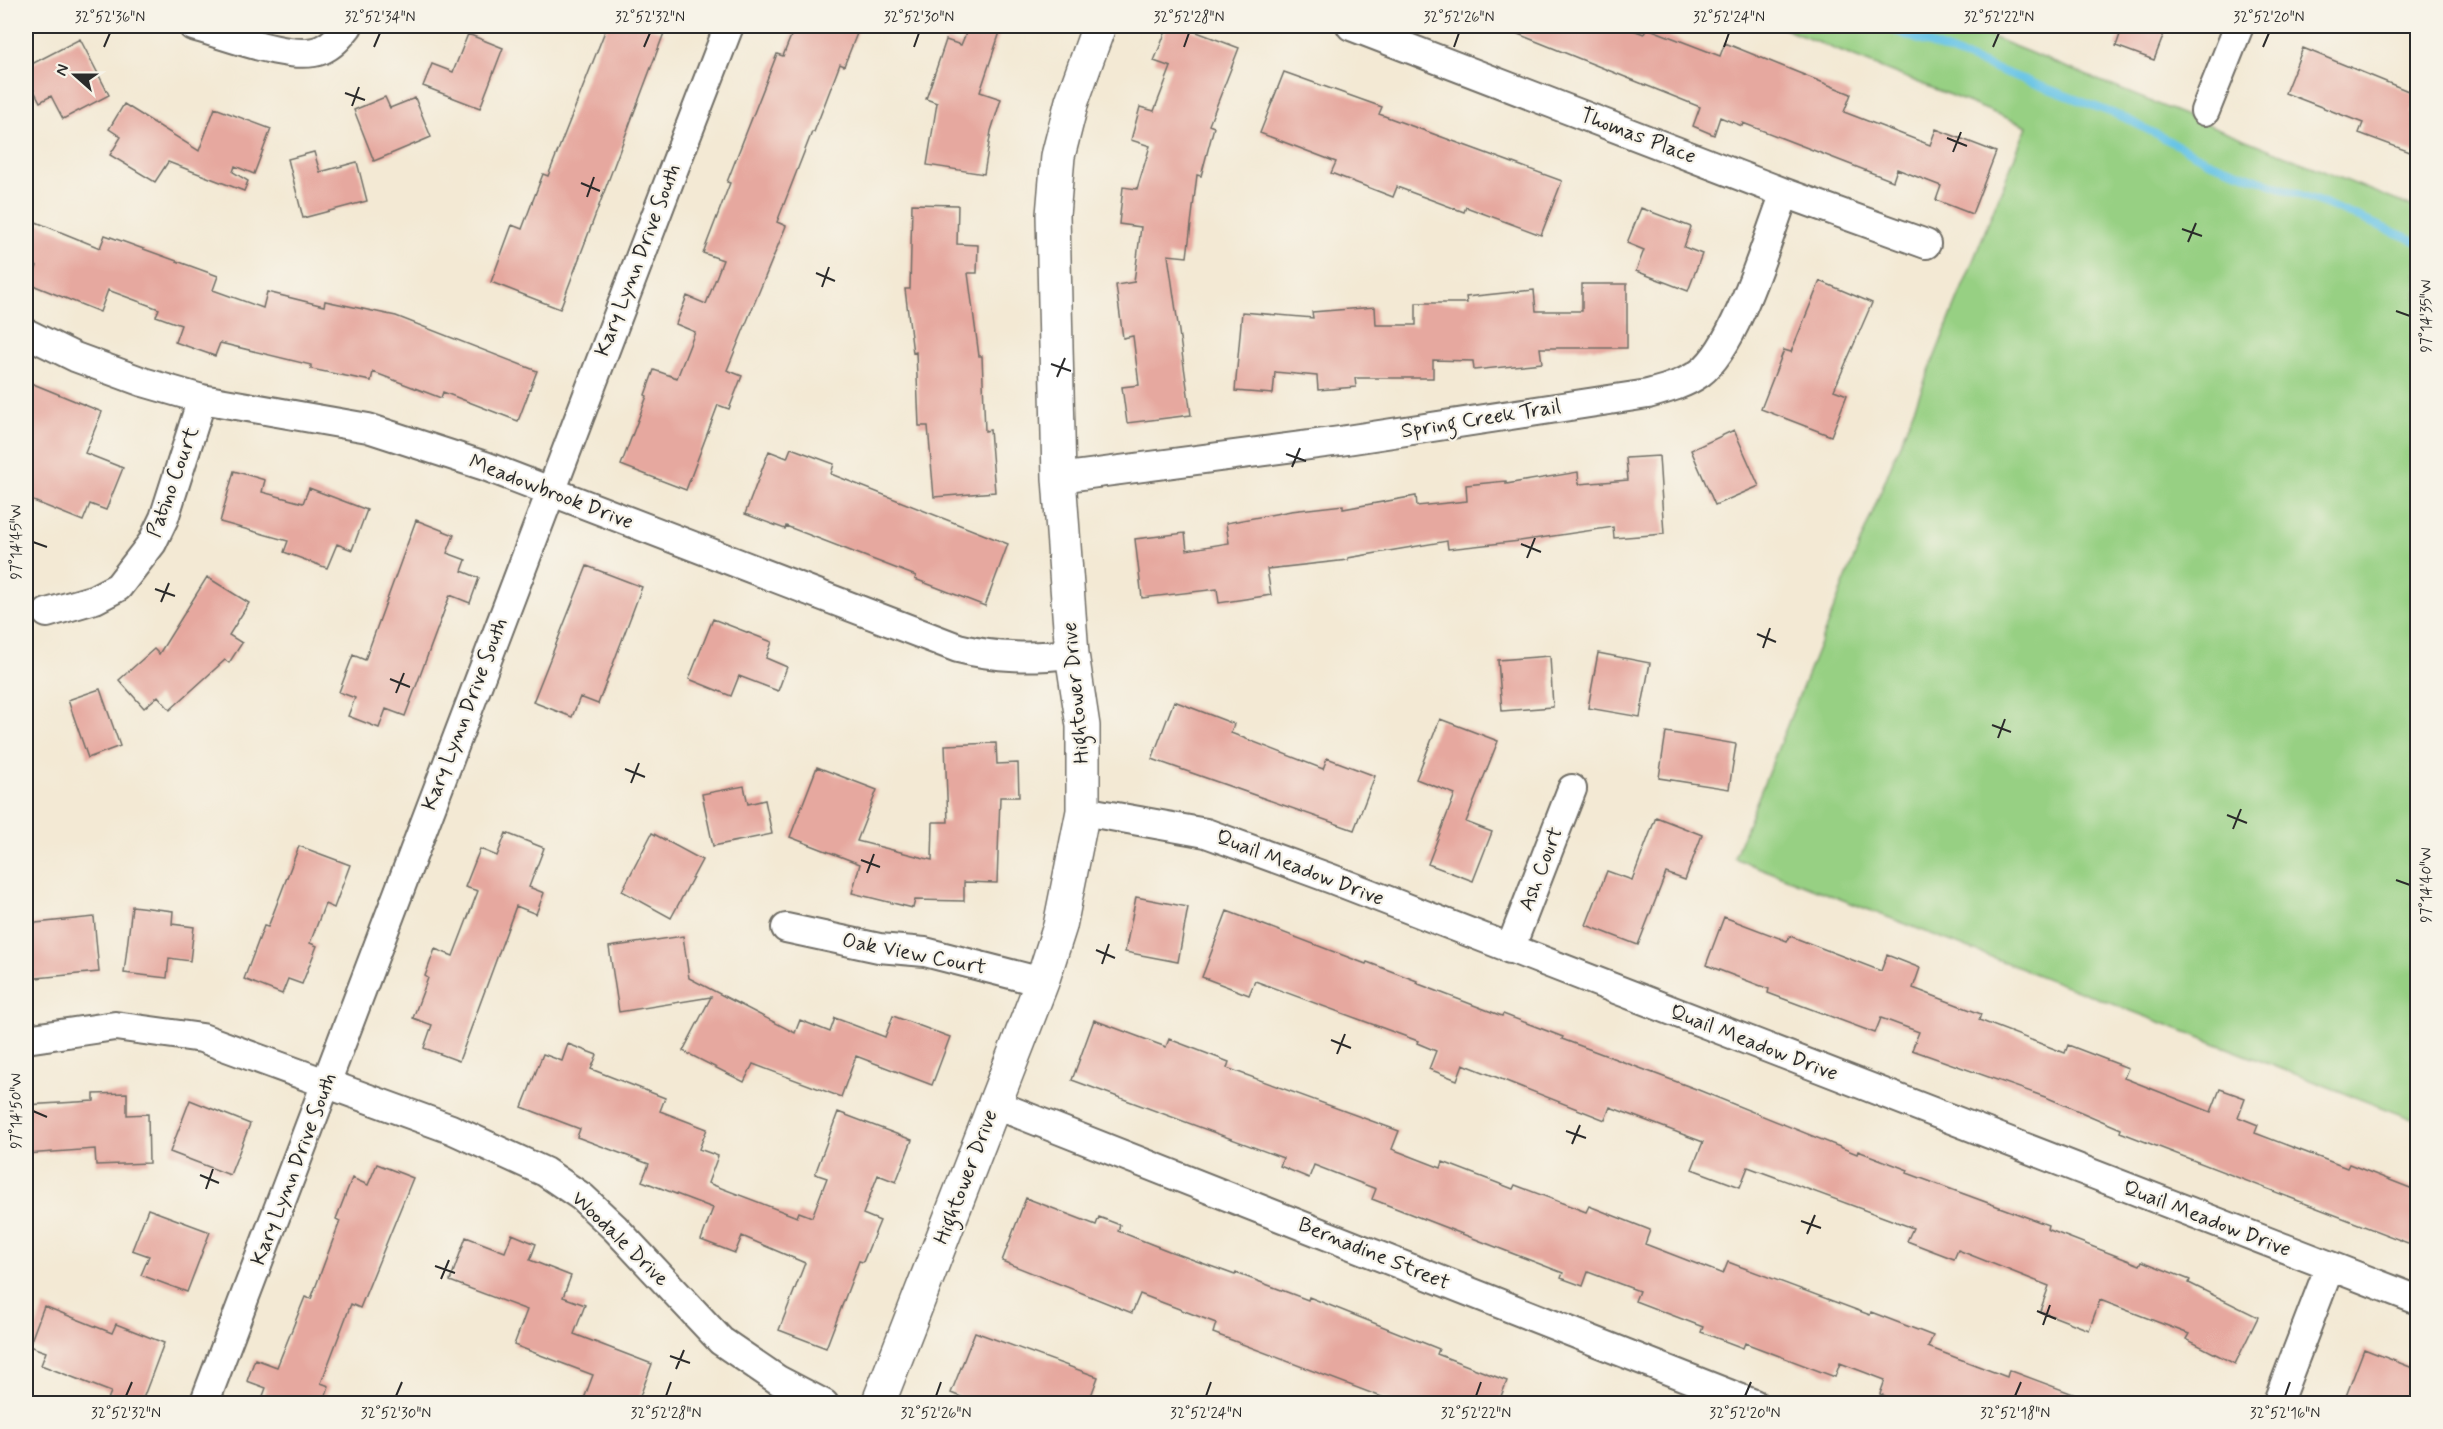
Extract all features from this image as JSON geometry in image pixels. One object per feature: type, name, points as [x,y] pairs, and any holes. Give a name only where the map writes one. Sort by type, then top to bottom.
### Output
[{"type":"main road","name":"Hightower Drive","points":[[878,1404],[1042,982],[1060,926],[1083,810],[1083,726],[1072,654],[1059,478],[1053,215],[1058,156],[1072,101],[1099,26]]},
{"type":"street","points":[[193,26],[280,50],[308,53],[320,51],[335,42],[348,26]]},
{"type":"street","name":"Kary Lynn Drive South","points":[[204,1404],[327,1083],[549,489],[729,26]]},
{"type":"street","name":"Thomas Place","points":[[1350,26],[1785,194],[1926,244]]},
{"type":"street","points":[[2205,111],[2239,26]]},
{"type":"street","name":"Spring Creek Trail","points":[[1059,478],[1340,441],[1648,394],[1680,384],[1700,372],[1720,351],[1742,304],[1785,194]]},
{"type":"street","name":"Meadowbrook Drive","points":[[26,333],[75,357],[143,382],[202,399],[368,428],[549,489],[958,648],[989,656],[1023,658],[1072,654]]},
{"type":"street","name":"Patino Court","points":[[47,613],[95,599],[118,587],[152,543],[164,518],[202,399]]},
{"type":"street","name":"Ash Court","points":[[1510,949],[1572,789]]},
{"type":"street","name":"Quail Meadow Drive","points":[[1083,810],[1206,833],[2418,1300]]},
{"type":"street","name":"Oak View Court","points":[[786,928],[879,948],[925,952],[1042,982]]},
{"type":"street","name":"Woodale Drive","points":[[26,1039],[115,1026],[202,1038],[452,1129],[545,1172],[582,1197],[615,1228],[721,1341],[778,1380],[824,1404]]},
{"type":"street","name":"Bernadine Street","points":[[994,1104],[1754,1404]]},
{"type":"street","points":[[2277,1404],[2330,1266]]},
{"type":"green space","points":[[1777,26],[1964,26],[2417,209],[2417,1121],[1734,858],[2027,126]]},
{"type":"building","points":[[607,26],[645,26],[664,33],[560,309],[491,282],[512,225],[522,229],[543,174],[548,176]]},
{"type":"building","points":[[795,26],[860,26],[844,66],[840,64],[777,222],[786,226],[727,370],[742,376],[729,409],[718,405],[686,490],[621,465],[647,396],[645,395],[654,370],[677,378],[695,332],[676,324],[687,296],[706,304],[723,260],[703,253],[730,183],[727,182],[777,54],[783,56]]},
{"type":"building","points":[[969,26],[1002,26],[980,92],[1001,99],[991,131],[984,174],[927,165],[937,103],[926,99],[946,40],[961,45]]},
{"type":"building","points":[[1168,26],[1181,26],[1239,48],[1209,125],[1214,127],[1201,176],[1197,175],[1187,257],[1168,255],[1191,415],[1127,423],[1122,387],[1139,385],[1133,336],[1123,338],[1116,285],[1134,282],[1141,227],[1119,224],[1123,187],[1137,189],[1150,146],[1131,140],[1140,107],[1154,111],[1171,67],[1154,61]]},
{"type":"building","points":[[1498,26],[1622,26],[1644,34],[1647,28],[1720,56],[1725,43],[1851,94],[1844,112],[1930,145],[1936,129],[1996,152],[1972,214],[1936,200],[1941,186],[1897,169],[1893,181],[1743,123],[1742,126],[1720,117],[1714,135],[1693,126],[1700,107]]},
{"type":"building","points":[[2123,26],[2167,26],[2154,60],[2116,46]]},
{"type":"building","points":[[468,34],[503,48],[480,108],[423,86],[432,64],[453,72]]},
{"type":"building","points":[[80,39],[109,95],[63,119],[51,96],[40,102],[26,75],[26,67]]},
{"type":"building","points":[[2303,48],[2418,95],[2411,113],[2418,116],[2418,155],[2359,133],[2363,123],[2285,93]]},
{"type":"building","points":[[1284,72],[1382,107],[1379,114],[1562,181],[1541,235],[1466,207],[1464,212],[1397,187],[1393,197],[1331,173],[1336,162],[1260,133]]},
{"type":"building","points":[[385,97],[390,108],[415,98],[431,137],[374,161],[354,110]]},
{"type":"building","points":[[124,104],[199,151],[215,108],[271,129],[254,174],[235,166],[233,172],[248,181],[244,191],[168,162],[155,182],[110,155],[121,137],[109,129]]},
{"type":"building","points":[[314,152],[320,172],[357,162],[367,201],[303,218],[288,159]]},
{"type":"building","points":[[912,204],[958,205],[957,244],[978,245],[977,273],[968,273],[979,356],[982,356],[985,431],[990,430],[995,492],[934,497],[928,426],[919,426],[916,352],[913,353],[905,289],[910,289]]},
{"type":"building","points":[[1641,208],[1691,227],[1684,247],[1702,254],[1688,291],[1636,271],[1644,250],[1627,243]]},
{"type":"building","points":[[31,220],[100,248],[105,235],[218,276],[213,290],[263,308],[267,292],[324,306],[325,301],[396,316],[537,371],[518,421],[443,392],[441,398],[373,372],[371,381],[311,369],[311,365],[220,343],[215,356],[175,342],[181,325],[156,316],[159,309],[108,290],[100,312],[30,284],[37,266],[26,262],[26,234]]},
{"type":"building","points":[[1820,281],[1872,303],[1834,390],[1847,395],[1831,436],[1761,409],[1784,350],[1791,352]]},
{"type":"building","points":[[1582,284],[1627,284],[1627,348],[1540,348],[1542,363],[1474,370],[1473,361],[1433,360],[1433,378],[1355,378],[1356,387],[1318,390],[1317,376],[1275,372],[1273,394],[1235,391],[1242,312],[1313,318],[1312,312],[1375,307],[1376,325],[1416,325],[1416,303],[1467,303],[1466,297],[1534,290],[1536,311],[1582,311]]},
{"type":"building","points":[[26,381],[102,412],[85,453],[123,468],[106,510],[90,504],[83,521],[26,498]]},
{"type":"building","points":[[1734,430],[1759,486],[1715,505],[1691,450]]},
{"type":"building","points":[[791,448],[834,464],[831,474],[1008,544],[985,606],[915,579],[916,576],[786,526],[785,529],[745,514],[769,451],[787,458]]},
{"type":"building","points":[[1659,456],[1664,534],[1614,538],[1613,527],[1448,549],[1447,541],[1348,558],[1348,560],[1267,569],[1271,595],[1219,603],[1217,589],[1142,598],[1135,539],[1185,533],[1187,550],[1229,543],[1226,523],[1291,511],[1343,505],[1343,509],[1416,496],[1417,506],[1467,501],[1466,485],[1506,481],[1506,484],[1578,472],[1579,484],[1628,480],[1626,458]]},
{"type":"building","points":[[234,471],[265,480],[262,492],[303,503],[309,488],[367,510],[352,550],[337,544],[327,568],[284,552],[288,541],[220,522]]},
{"type":"building","points":[[416,520],[454,535],[447,553],[466,560],[462,571],[479,578],[470,603],[450,595],[405,716],[386,709],[379,728],[348,716],[355,698],[339,692],[353,655],[365,660]]},
{"type":"building","points":[[587,566],[642,587],[598,704],[580,697],[572,717],[533,702]]},
{"type":"building","points":[[207,577],[249,603],[229,635],[242,643],[229,663],[225,660],[170,710],[158,696],[144,708],[119,680],[154,649],[159,654]]},
{"type":"building","points":[[713,619],[772,642],[766,658],[787,667],[778,691],[739,676],[731,696],[689,679]]},
{"type":"building","points":[[1598,653],[1650,663],[1640,717],[1588,708]]},
{"type":"building","points":[[1550,656],[1553,707],[1502,711],[1498,660]]},
{"type":"building","points":[[100,689],[120,746],[88,758],[68,700]]},
{"type":"building","points":[[1174,701],[1234,724],[1231,733],[1323,769],[1327,758],[1375,776],[1354,830],[1152,759]]},
{"type":"building","points":[[1440,719],[1498,741],[1466,822],[1492,832],[1473,881],[1428,864],[1455,794],[1416,779]]},
{"type":"building","points":[[1666,732],[1736,744],[1729,789],[1659,778]]},
{"type":"building","points":[[996,743],[997,764],[1018,763],[1019,797],[1000,797],[997,883],[964,882],[964,901],[915,900],[913,908],[852,893],[860,864],[790,837],[817,767],[877,790],[857,841],[932,860],[933,822],[948,822],[945,745]]},
{"type":"building","points":[[744,786],[748,804],[765,800],[772,834],[713,846],[702,794]]},
{"type":"building","points":[[1656,817],[1702,835],[1685,880],[1666,873],[1638,945],[1586,925],[1607,871],[1632,880]]},
{"type":"building","points":[[506,833],[544,848],[529,887],[544,893],[536,914],[516,906],[459,1061],[424,1048],[432,1025],[413,1018],[428,978],[425,976],[435,949],[453,956],[478,891],[465,887],[480,849],[497,856]]},
{"type":"building","points":[[652,833],[702,860],[671,918],[622,891]]},
{"type":"building","points":[[299,846],[350,865],[334,908],[325,904],[310,943],[317,946],[302,984],[288,979],[282,994],[244,979],[264,926],[268,927]]},
{"type":"building","points":[[1136,897],[1188,907],[1178,962],[1125,952]]},
{"type":"building","points":[[132,906],[173,911],[172,924],[194,927],[190,961],[169,958],[167,978],[124,973]]},
{"type":"building","points":[[1227,911],[1563,1037],[1562,1039],[1696,1089],[1857,1154],[1858,1151],[1908,1170],[1907,1173],[2048,1225],[2047,1229],[2140,1265],[2142,1261],[2190,1280],[2189,1283],[2258,1317],[2235,1364],[2186,1339],[2189,1334],[2100,1300],[2089,1330],[2040,1311],[2049,1286],[1958,1250],[1954,1259],[1907,1241],[1913,1228],[1748,1167],[1740,1187],[1692,1169],[1703,1142],[1610,1107],[1605,1120],[1463,1064],[1457,1080],[1429,1069],[1436,1051],[1417,1043],[1418,1041],[1255,981],[1249,995],[1202,977]]},
{"type":"building","points":[[94,917],[99,972],[26,979],[26,924]]},
{"type":"building","points":[[1724,917],[1787,941],[1790,936],[1881,971],[1887,955],[1920,968],[1913,988],[1981,1014],[1979,1020],[2065,1053],[2068,1045],[2128,1068],[2124,1078],[2211,1112],[2220,1089],[2245,1098],[2238,1117],[2258,1125],[2255,1133],[2347,1168],[2349,1164],[2418,1191],[2418,1247],[2120,1132],[2121,1129],[2048,1098],[1912,1050],[1919,1032],[1881,1018],[1875,1033],[1768,993],[1769,989],[1706,965]]},
{"type":"building","points":[[683,936],[689,978],[795,1033],[800,1020],[830,1032],[835,1018],[885,1037],[893,1016],[950,1037],[932,1085],[856,1056],[841,1097],[753,1064],[744,1082],[683,1051],[711,997],[619,1012],[609,947]]},
{"type":"building","points":[[1094,1020],[1166,1047],[1169,1039],[1229,1062],[1227,1068],[1399,1131],[1392,1149],[1441,1168],[1443,1162],[1513,1189],[1515,1185],[1586,1212],[1589,1206],[1650,1230],[1645,1244],[1723,1274],[1728,1262],[1870,1315],[1871,1312],[1933,1336],[1928,1347],[2007,1377],[2009,1370],[2092,1401],[2092,1404],[1904,1404],[1880,1394],[1885,1380],[1840,1363],[1835,1377],[1745,1343],[1743,1348],[1701,1332],[1703,1327],[1635,1301],[1639,1291],[1588,1272],[1583,1286],[1561,1278],[1563,1273],[1372,1199],[1376,1189],[1314,1165],[1309,1178],[1280,1166],[1283,1158],[1072,1080]]},
{"type":"building","points":[[568,1044],[597,1055],[591,1069],[665,1098],[660,1111],[707,1129],[699,1149],[718,1156],[708,1183],[797,1217],[799,1212],[812,1217],[827,1178],[815,1174],[838,1112],[912,1140],[896,1182],[878,1175],[863,1214],[880,1221],[863,1262],[859,1261],[826,1348],[779,1330],[805,1263],[742,1236],[735,1253],[701,1240],[713,1208],[642,1181],[649,1164],[577,1137],[580,1129],[522,1107],[543,1054],[562,1061]]},
{"type":"building","points":[[127,1093],[127,1115],[148,1114],[149,1163],[96,1165],[95,1149],[26,1154],[26,1105],[94,1101],[94,1094]]},
{"type":"building","points":[[190,1100],[250,1124],[230,1175],[170,1152]]},
{"type":"building","points":[[377,1164],[413,1178],[360,1308],[351,1304],[321,1383],[329,1386],[323,1404],[260,1404],[266,1388],[247,1381],[255,1359],[277,1367],[305,1297],[311,1299],[340,1221],[336,1219],[352,1178],[368,1185]]},
{"type":"building","points":[[1026,1198],[1096,1225],[1099,1217],[1120,1225],[1118,1231],[1169,1251],[1308,1300],[1309,1297],[1439,1349],[1437,1354],[1507,1381],[1498,1404],[1400,1404],[1213,1333],[1216,1323],[1140,1294],[1132,1313],[1002,1261]]},
{"type":"building","points":[[148,1209],[210,1232],[187,1292],[141,1275],[149,1256],[132,1250]]},
{"type":"building","points":[[512,1234],[536,1244],[530,1260],[571,1276],[563,1297],[585,1305],[574,1334],[652,1364],[637,1404],[582,1404],[593,1375],[514,1345],[527,1310],[450,1281],[466,1237],[505,1252]]},
{"type":"building","points":[[44,1306],[112,1333],[116,1324],[164,1343],[141,1404],[106,1404],[111,1392],[41,1365],[46,1352],[29,1346]]},
{"type":"building","points":[[975,1332],[1098,1377],[1088,1404],[978,1404],[951,1393]]},
{"type":"building","points":[[2364,1349],[2418,1370],[2418,1404],[2343,1404]]},
{"type":"waterway","points":[[1882,26],[2123,117],[2208,161],[2328,205],[2418,242]]}]
